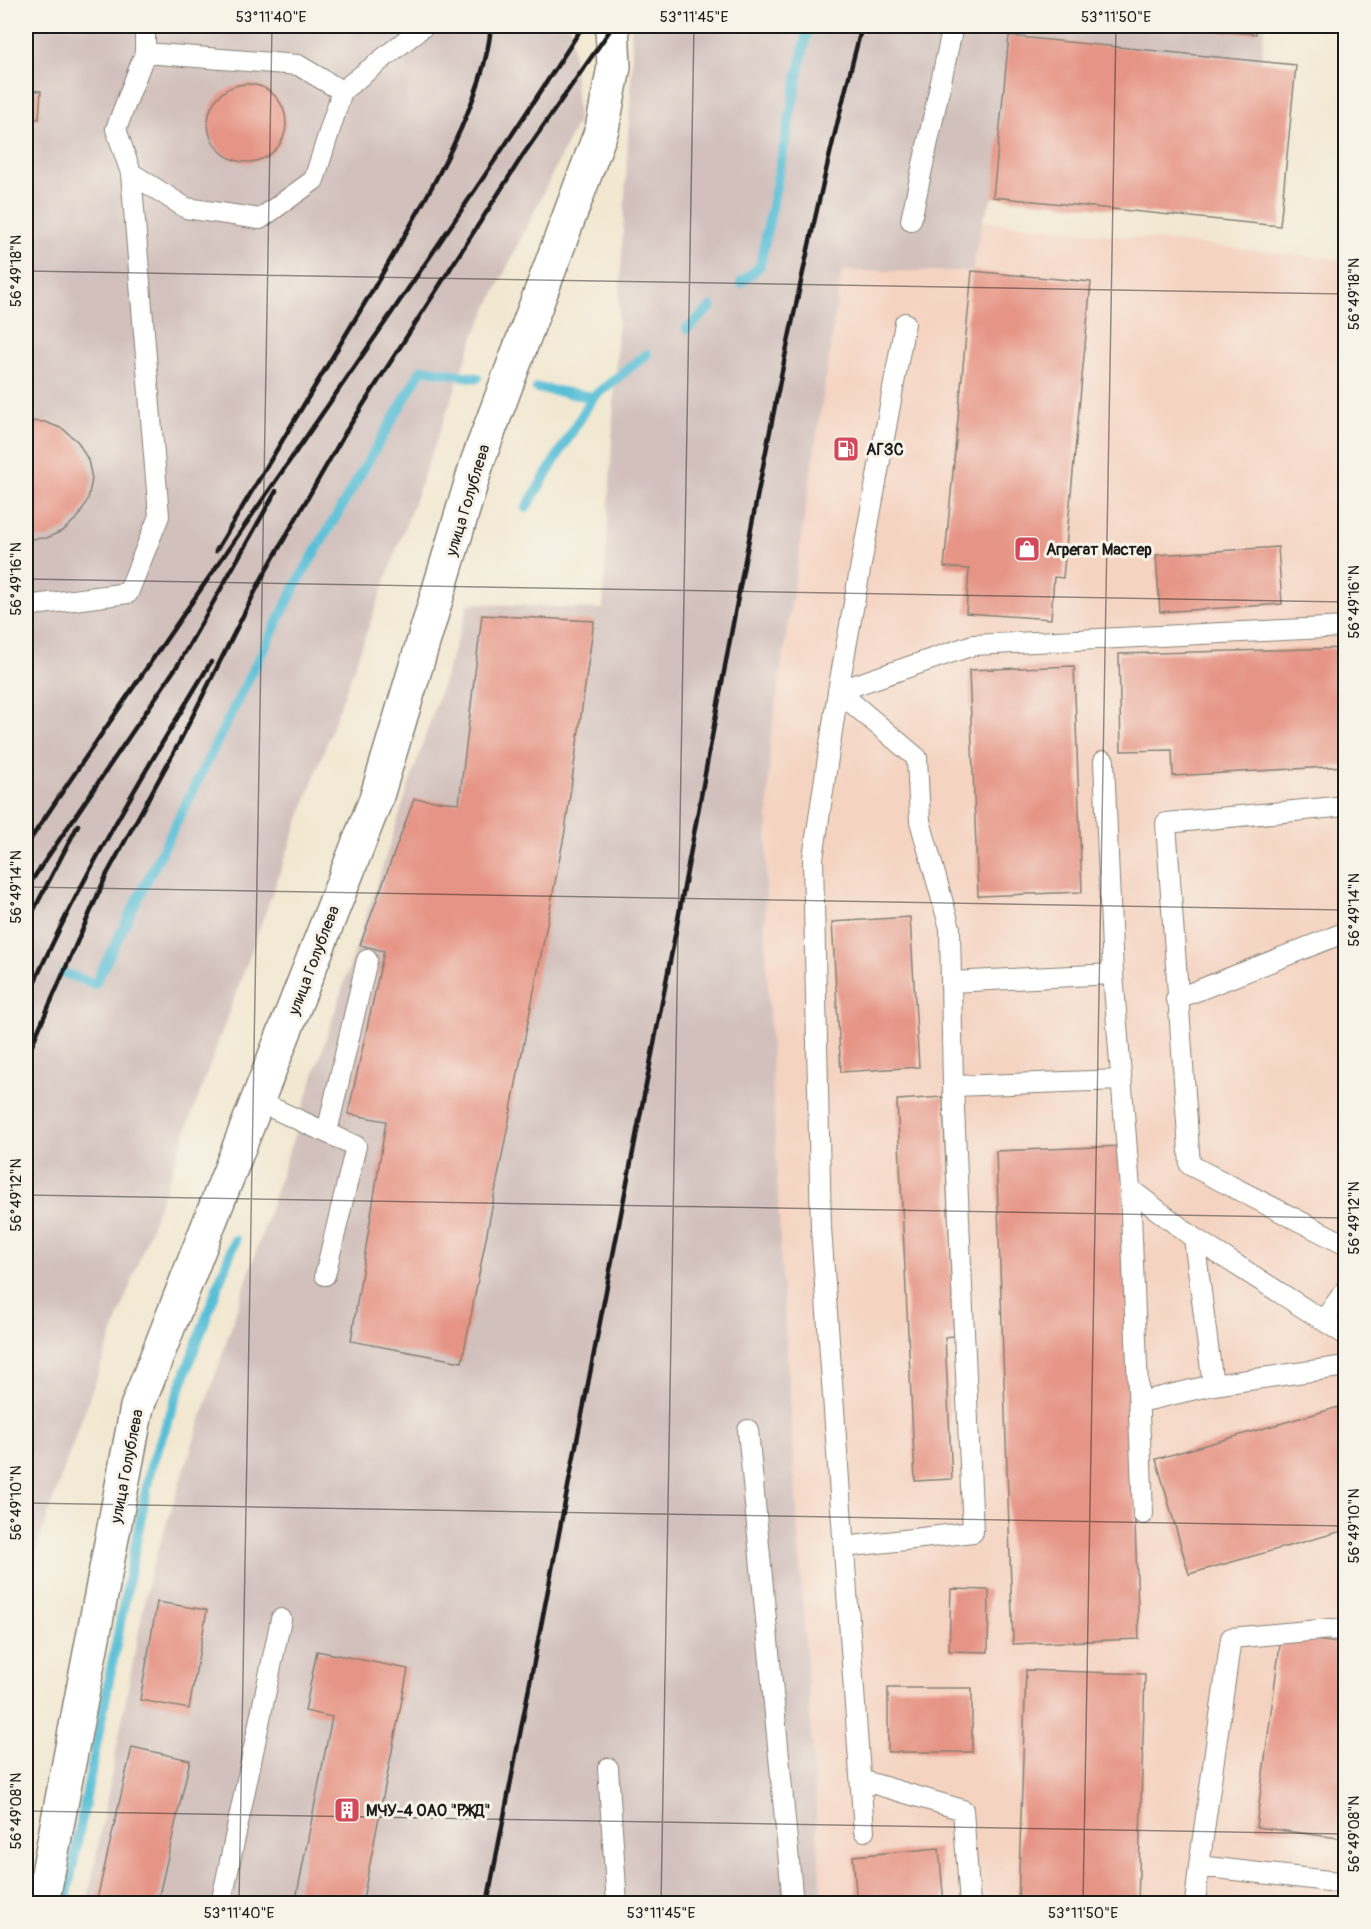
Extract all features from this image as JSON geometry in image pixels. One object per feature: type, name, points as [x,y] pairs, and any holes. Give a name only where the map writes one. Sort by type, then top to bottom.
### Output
[{"type":"street","name":"улица Голублева","points":[[42,1904],[137,1407],[376,799],[478,460],[602,129],[614,67],[612,26]]},
{"type":"lane","points":[[26,606],[128,593],[159,516],[131,173],[116,129],[145,53],[145,26]]},
{"type":"lane","points":[[131,173],[186,208],[260,219],[314,180],[342,91],[424,26]]},
{"type":"lane","points":[[911,220],[953,26]]},
{"type":"lane","points":[[145,53],[298,66],[342,91]]},
{"type":"lane","points":[[864,1832],[821,1228],[813,858],[838,691],[905,323]]},
{"type":"lane","points":[[838,691],[973,645],[1346,627]]},
{"type":"lane","points":[[838,691],[917,758],[920,821],[950,928],[953,1086],[973,1532],[844,1547]]},
{"type":"lane","points":[[1104,761],[1113,974],[1130,1189],[1143,1514]]},
{"type":"lane","points":[[1346,806],[1166,823],[1176,999],[1190,1165],[1346,1245]]},
{"type":"lane","points":[[1176,999],[1346,932]]},
{"type":"lane","points":[[327,1132],[367,960]]},
{"type":"lane","points":[[951,982],[1113,974]]},
{"type":"lane","points":[[953,1086],[1120,1080]]},
{"type":"lane","points":[[257,1101],[356,1146],[325,1275]]},
{"type":"lane","points":[[1130,1189],[1194,1238],[1346,1335]]},
{"type":"lane","points":[[1194,1238],[1213,1385]]},
{"type":"lane","points":[[1324,1320],[1346,1289]]},
{"type":"lane","points":[[1140,1402],[1213,1385],[1346,1366]]},
{"type":"lane","points":[[748,1430],[793,1904]]},
{"type":"lane","points":[[220,1904],[281,1620]]},
{"type":"lane","points":[[1195,1904],[1231,1638],[1330,1629],[1346,1630]]},
{"type":"lane","points":[[608,1768],[617,1904]]},
{"type":"lane","points":[[861,1780],[963,1810],[970,1904]]},
{"type":"lane","points":[[1199,1866],[1346,1883]]},
{"type":"shaded area","points":[[26,26],[571,26],[578,121],[475,334],[73,1443],[36,1550],[26,1611]]},
{"type":"shaded area","points":[[631,26],[1265,26],[1261,61],[1009,36],[993,197],[982,221],[972,271],[842,271],[770,743],[765,926],[781,1259],[822,1903],[87,1904],[149,1577],[469,603],[603,609],[632,63]]},
{"type":"shaded area","points":[[982,221],[1345,260],[1345,1903],[822,1904],[781,1259],[765,926],[770,743],[842,271],[972,271]]},
{"type":"building","points":[[1219,26],[1256,26],[1256,34],[1218,31]]},
{"type":"building","points":[[1009,36],[1296,65],[1280,226],[993,197]]},
{"type":"building","points":[[247,84],[262,87],[275,95],[283,108],[286,123],[283,138],[275,151],[262,159],[247,162],[232,159],[219,151],[211,138],[208,123],[211,108],[219,95],[232,87]]},
{"type":"building","points":[[26,90],[41,91],[39,119],[26,118]]},
{"type":"building","points":[[972,271],[1091,282],[1063,578],[1054,577],[1051,619],[966,613],[969,569],[944,567]]},
{"type":"building","points":[[26,421],[45,422],[63,429],[78,442],[88,460],[92,479],[88,499],[79,516],[64,530],[47,538],[26,539]]},
{"type":"building","points":[[1278,547],[1282,604],[1160,612],[1156,555]]},
{"type":"building","points":[[482,615],[594,621],[565,831],[462,1362],[351,1341],[386,1121],[348,1114],[384,951],[360,945],[414,799],[459,803]]},
{"type":"building","points":[[1346,648],[1346,766],[1173,776],[1172,750],[1121,751],[1119,654]]},
{"type":"building","points":[[1074,666],[1082,892],[978,896],[969,670]]},
{"type":"building","points":[[910,917],[919,1067],[841,1072],[832,922]]},
{"type":"building","points":[[943,1097],[954,1336],[945,1337],[952,1479],[915,1481],[897,1100]]},
{"type":"building","points":[[1122,1146],[1139,1639],[1013,1644],[996,1151]]},
{"type":"building","points":[[1346,1405],[1346,1530],[1189,1574],[1156,1459]]},
{"type":"building","points":[[951,1589],[989,1590],[988,1652],[949,1651]]},
{"type":"building","points":[[157,1602],[207,1610],[189,1709],[140,1700]]},
{"type":"building","points":[[1281,1636],[1346,1644],[1346,1839],[1256,1827]]},
{"type":"building","name":"МЧУ-4 ОАО \"РЖД\"","points":[[317,1651],[408,1669],[362,1904],[295,1904],[332,1717],[305,1711]]},
{"type":"building","points":[[1026,1670],[1145,1674],[1138,1904],[1018,1904]]},
{"type":"building","points":[[888,1688],[972,1688],[972,1752],[888,1752]]},
{"type":"building","points":[[132,1747],[190,1760],[157,1904],[96,1904]]},
{"type":"building","points":[[939,1848],[944,1904],[857,1904],[853,1856]]},
{"type":"waterway","points":[[741,283],[760,266],[808,26]]},
{"type":"waterway","points":[[687,329],[711,307]]},
{"type":"waterway","points":[[526,508],[593,397],[647,354]]},
{"type":"waterway","points":[[63,973],[95,984],[297,583],[422,369],[477,378]]},
{"type":"waterway","points":[[537,388],[593,397]]},
{"type":"waterway","points":[[65,1904],[151,1466],[235,1240]]},
{"type":"railway","points":[[216,551],[392,258],[446,160],[476,91],[486,58],[491,26]]},
{"type":"railway","points":[[26,846],[446,233],[583,26]]},
{"type":"railway","points":[[26,1058],[107,874],[180,741],[263,576],[345,433],[523,155],[613,26]]},
{"type":"railway","points":[[487,1904],[640,1117],[768,438],[812,231],[862,26]]},
{"type":"railway","points":[[26,889],[179,663],[276,491]]},
{"type":"railway","points":[[26,1001],[90,870],[211,662]]},
{"type":"railway","points":[[26,925],[78,825]]},
{"type":"place","name":"АГЗС","points":[[846,449]]},
{"type":"place","name":"Агрегат Мастер","points":[[1027,549]]},
{"type":"place","name":"МЧУ-4 ОАО \"РЖД\"","points":[[347,1810]]}]
